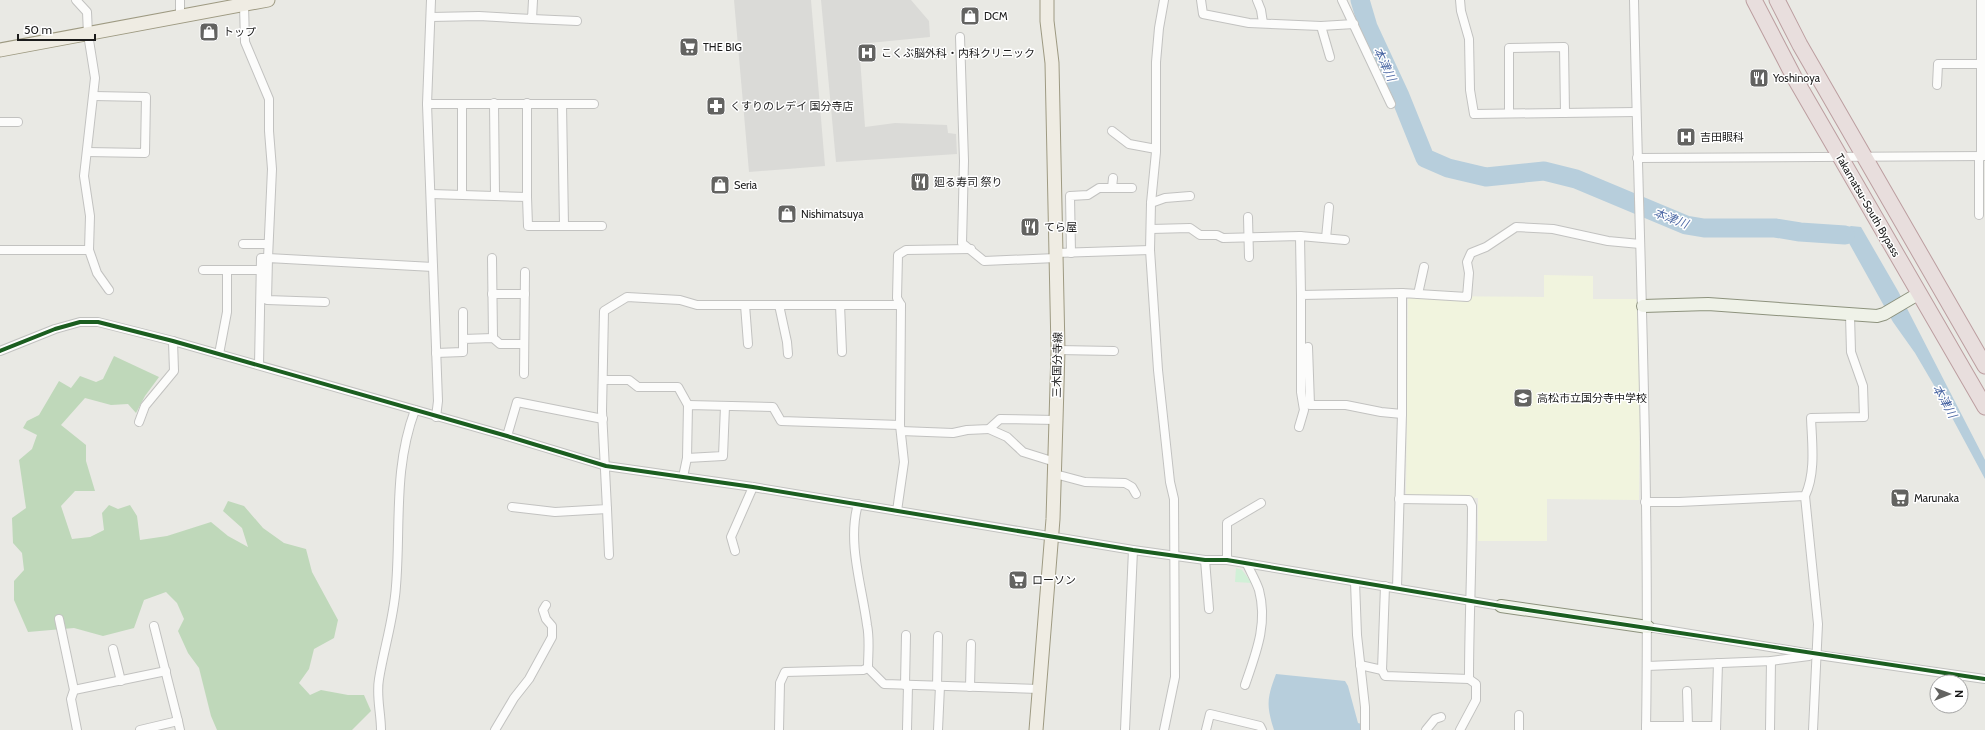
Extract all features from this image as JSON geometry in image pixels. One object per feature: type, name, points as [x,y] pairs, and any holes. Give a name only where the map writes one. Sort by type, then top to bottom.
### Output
[{"type":"highway","name":"Takamatsu-South Bypass","points":[[1754,0],[1794,77],[1841,158],[1879,235],[1918,294],[1985,407]]},
{"type":"highway","name":"Takamatsu-South Bypass","points":[[1777,0],[1800,45],[1985,366]]},
{"type":"main road","points":[[0,50],[180,16],[220,4],[244,5],[268,0]]},
{"type":"main road","name":"三木国分寺線","points":[[1036,730],[1055,468],[1058,350],[1052,63],[1047,21],[1047,0]]},
{"type":"street","points":[[76,0],[86,12],[95,78],[84,176],[90,216],[89,250],[97,274],[109,290]]},
{"type":"street","points":[[180,0],[180,16]]},
{"type":"street","points":[[431,0],[427,104],[438,401],[436,416]]},
{"type":"street","points":[[532,19],[533,0]]},
{"type":"street","points":[[1164,0],[1159,28],[1156,62],[1156,149],[1151,202],[1150,250],[1158,370],[1170,482],[1174,499],[1173,555],[1175,677],[1164,730]]},
{"type":"street","points":[[1202,0],[1203,14],[1249,23],[1321,26],[1354,24]]},
{"type":"street","points":[[1257,0],[1261,10],[1263,23]]},
{"type":"street","points":[[1342,0],[1391,104]]},
{"type":"street","points":[[1460,0],[1461,11],[1469,39],[1470,90],[1474,114],[1636,112]]},
{"type":"street","points":[[1634,0],[1637,158],[1643,306],[1648,628],[1646,728],[1716,728],[1718,663]]},
{"type":"street","points":[[1979,215],[1979,160],[1983,156],[1980,64],[1983,45],[1982,4]]},
{"type":"street","points":[[244,5],[245,42],[270,98],[269,131],[272,169],[267,300],[325,302]]},
{"type":"street","points":[[431,17],[479,16],[577,21]]},
{"type":"street","points":[[1321,26],[1330,57]]},
{"type":"street","points":[[960,37],[964,160],[962,243],[984,261],[1070,253],[1150,250]]},
{"type":"street","points":[[1509,113],[1509,48],[1564,47],[1565,113]]},
{"type":"street","points":[[1937,85],[1938,64],[1980,64]]},
{"type":"street","points":[[87,152],[144,153],[146,97],[94,96]]},
{"type":"street","points":[[494,103],[495,195]]},
{"type":"street","points":[[527,103],[528,226],[602,226]]},
{"type":"street","points":[[427,104],[594,104]]},
{"type":"street","points":[[462,104],[462,194]]},
{"type":"street","points":[[562,104],[564,226]]},
{"type":"street","points":[[0,122],[18,122]]},
{"type":"street","points":[[1112,132],[1129,144],[1156,149]]},
{"type":"street","points":[[1637,158],[1865,158],[1983,156]]},
{"type":"street","points":[[1112,188],[1113,178]]},
{"type":"street","points":[[1070,253],[1070,196],[1088,195],[1099,188],[1132,188]]},
{"type":"street","points":[[431,194],[527,197]]},
{"type":"street","points":[[1151,202],[1165,198],[1190,196]]},
{"type":"street","points":[[1326,238],[1329,206]]},
{"type":"street","points":[[1248,217],[1249,257]]},
{"type":"street","points":[[1301,295],[1402,293],[1467,297],[1469,273],[1467,262],[1472,253],[1486,247],[1516,227],[1553,229],[1608,241],[1640,244]]},
{"type":"street","points":[[1151,229],[1190,228],[1200,235],[1217,235],[1223,238],[1300,236],[1345,240]]},
{"type":"street","points":[[1299,427],[1304,410],[1301,392],[1300,236]]},
{"type":"street","points":[[243,244],[268,244]]},
{"type":"street","points":[[897,511],[904,462],[900,428],[901,305],[898,298],[898,255],[906,250],[971,249]]},
{"type":"street","points":[[0,250],[89,250]]},
{"type":"street","points":[[259,365],[261,258],[433,267]]},
{"type":"street","points":[[492,258],[493,338]]},
{"type":"street","points":[[1418,294],[1424,268]]},
{"type":"street","points":[[203,270],[261,270]]},
{"type":"street","points":[[219,354],[227,312],[227,270]]},
{"type":"street","points":[[524,374],[525,272]]},
{"type":"street","points":[[1397,588],[1402,414],[1402,293]]},
{"type":"street","points":[[492,294],[525,294]]},
{"type":"street","points":[[1643,306],[1708,304],[1877,316],[1918,294]]},
{"type":"street","points":[[609,555],[603,419],[604,311],[627,297],[680,300],[697,305],[901,305]]},
{"type":"street","points":[[745,305],[748,344]]},
{"type":"street","points":[[779,305],[788,342],[788,354]]},
{"type":"street","points":[[840,305],[842,352]]},
{"type":"street","points":[[436,353],[463,352],[463,312]]},
{"type":"street","points":[[1813,730],[1818,655],[1818,624],[1805,496],[1811,483],[1811,418],[1864,416],[1863,386],[1851,352],[1850,315]]},
{"type":"street","points":[[0,351],[55,329],[80,322],[104,323],[259,365],[606,466],[753,487],[1134,550],[1205,560],[1226,560],[1502,606],[1981,679]]},
{"type":"street","points":[[463,339],[493,338],[500,344],[524,344]]},
{"type":"street","points":[[139,422],[145,406],[174,371],[173,341]]},
{"type":"street","points":[[1308,347],[1310,405],[1346,405],[1381,412],[1402,414]]},
{"type":"street","points":[[1058,350],[1114,351]]},
{"type":"street","points":[[603,380],[628,380],[638,387],[678,387],[688,405],[687,458],[683,477]]},
{"type":"street","points":[[507,436],[517,402],[603,419]]},
{"type":"street","points":[[688,405],[773,407],[781,421],[900,428],[954,434],[967,430],[989,429],[1007,437],[1023,452],[1085,482],[1125,483],[1132,487],[1136,494]]},
{"type":"street","points":[[687,458],[723,456],[725,406]]},
{"type":"street","points":[[381,730],[379,680],[392,617],[396,586],[399,480],[410,422],[415,410]]},
{"type":"street","points":[[989,429],[1000,419],[1056,420]]},
{"type":"street","points":[[736,551],[731,537],[753,487]]},
{"type":"street","points":[[1645,502],[1679,502],[1805,496]]},
{"type":"street","points":[[1399,499],[1469,500],[1472,506],[1472,573],[1469,600],[1469,679]]},
{"type":"street","points":[[1226,560],[1226,523],[1261,503]]},
{"type":"street","points":[[858,504],[854,519],[854,526],[857,569],[868,626],[868,668],[884,684],[1039,689]]},
{"type":"street","points":[[512,507],[555,512],[607,509]]},
{"type":"street","points":[[1125,730],[1134,550]]},
{"type":"street","points":[[1205,560],[1208,609]]},
{"type":"street","points":[[1245,685],[1260,640],[1262,613],[1258,590],[1247,564]]},
{"type":"street","points":[[1355,582],[1357,635],[1365,707],[1365,730]]},
{"type":"street","points":[[1385,586],[1382,670],[1385,676],[1469,679],[1476,684],[1476,700],[1460,730]]},
{"type":"street","points":[[494,730],[514,698],[529,679],[552,637],[552,626],[546,619],[543,610],[546,605]]},
{"type":"street","points":[[59,619],[74,690],[71,699],[77,730]]},
{"type":"street","points":[[154,626],[180,730]]},
{"type":"street","points":[[906,635],[907,730]]},
{"type":"street","points":[[938,636],[938,730]]},
{"type":"street","points":[[970,687],[971,644]]},
{"type":"street","points":[[113,649],[121,681]]},
{"type":"street","points":[[1647,666],[1771,661],[1818,655]]},
{"type":"street","points":[[1770,730],[1771,661]]},
{"type":"street","points":[[1360,665],[1382,670]]},
{"type":"street","points":[[779,730],[780,683],[785,672],[863,670],[868,668]]},
{"type":"street","points":[[74,690],[166,671]]},
{"type":"street","points":[[1684,727],[1687,691]]},
{"type":"street","points":[[1206,730],[1210,714],[1260,726],[1262,730]]},
{"type":"street","points":[[1519,715],[1519,730]]},
{"type":"street","points":[[1426,730],[1435,719],[1441,717]]},
{"type":"street","points":[[140,730],[178,722]]},
{"type":"shaded area","points":[[734,0],[811,0],[825,166],[749,172]]},
{"type":"shaded area","points":[[821,0],[911,0],[929,21],[930,37],[859,44],[865,127],[895,123],[947,125],[948,133],[956,134],[957,154],[836,162]]},
{"type":"shaded area","name":"高松市立国分寺中学校","points":[[1544,275],[1593,276],[1593,299],[1641,299],[1639,500],[1547,499],[1547,541],[1478,541],[1478,498],[1406,497],[1408,296],[1544,297]]},
{"type":"shaded area","points":[[114,356],[159,377],[145,396],[136,413],[128,404],[111,405],[85,398],[61,425],[86,445],[86,461],[95,491],[75,491],[61,506],[72,539],[90,537],[104,530],[102,513],[109,505],[118,509],[130,505],[137,516],[140,540],[167,536],[211,522],[228,536],[248,547],[242,528],[223,511],[228,501],[244,506],[263,528],[284,543],[306,549],[312,572],[338,620],[334,638],[314,649],[309,669],[299,683],[310,695],[321,690],[348,695],[364,695],[371,711],[352,730],[217,730],[211,716],[199,668],[188,653],[178,631],[184,619],[177,603],[166,592],[144,600],[134,628],[103,636],[74,628],[28,632],[14,600],[14,581],[24,570],[22,553],[13,543],[12,518],[26,508],[19,460],[32,449],[37,435],[23,428],[27,421],[39,415],[59,381],[71,388],[80,376],[96,382],[103,379]]},
{"type":"shaded area","points":[[1236,568],[1242,570],[1252,583],[1235,582]]},
{"type":"water","points":[[1851,226],[1861,227],[1898,291],[1985,460],[1985,479],[1942,399],[1915,353],[1893,322],[1849,243],[1844,240],[1821,238],[1820,231],[1844,229]]},
{"type":"water","points":[[1276,674],[1345,681],[1348,686],[1358,723],[1362,724],[1362,730],[1274,730],[1269,708],[1269,696]]},
{"type":"waterway","name":"本津川","points":[[1360,0],[1368,27],[1400,96],[1425,158],[1448,168],[1486,177],[1544,171],[1576,179],[1686,225],[1704,228],[1775,228],[1800,232],[1845,235]]},
{"type":"cycle path","points":[[0,351],[55,329],[80,322],[98,322],[173,341],[507,436],[606,466],[753,487],[1133,550],[1205,560],[1227,560],[1501,606],[1985,679]]},
{"type":"place","name":"DCM","points":[[970,16]]},
{"type":"place","name":"トップ","points":[[209,32]]},
{"type":"place","name":"THE BIG","points":[[689,47]]},
{"type":"place","name":"こくぶ脳外科・内科クリニック","points":[[867,53]]},
{"type":"place","name":"Yoshinoya","points":[[1759,78]]},
{"type":"place","name":"くすりのレデイ 国分寺店","points":[[716,106]]},
{"type":"place","name":"吉田眼科","points":[[1686,137]]},
{"type":"place","name":"廻る寿司 祭り","points":[[920,182]]},
{"type":"place","name":"Seria","points":[[720,185]]},
{"type":"place","name":"Nishimatsuya","points":[[787,214]]},
{"type":"place","name":"てら屋","points":[[1030,227]]},
{"type":"place","name":"高松市立国分寺中学校","points":[[1523,398]]},
{"type":"place","name":"Marunaka","points":[[1900,498]]},
{"type":"place","name":"ローソン","points":[[1018,580]]}]
